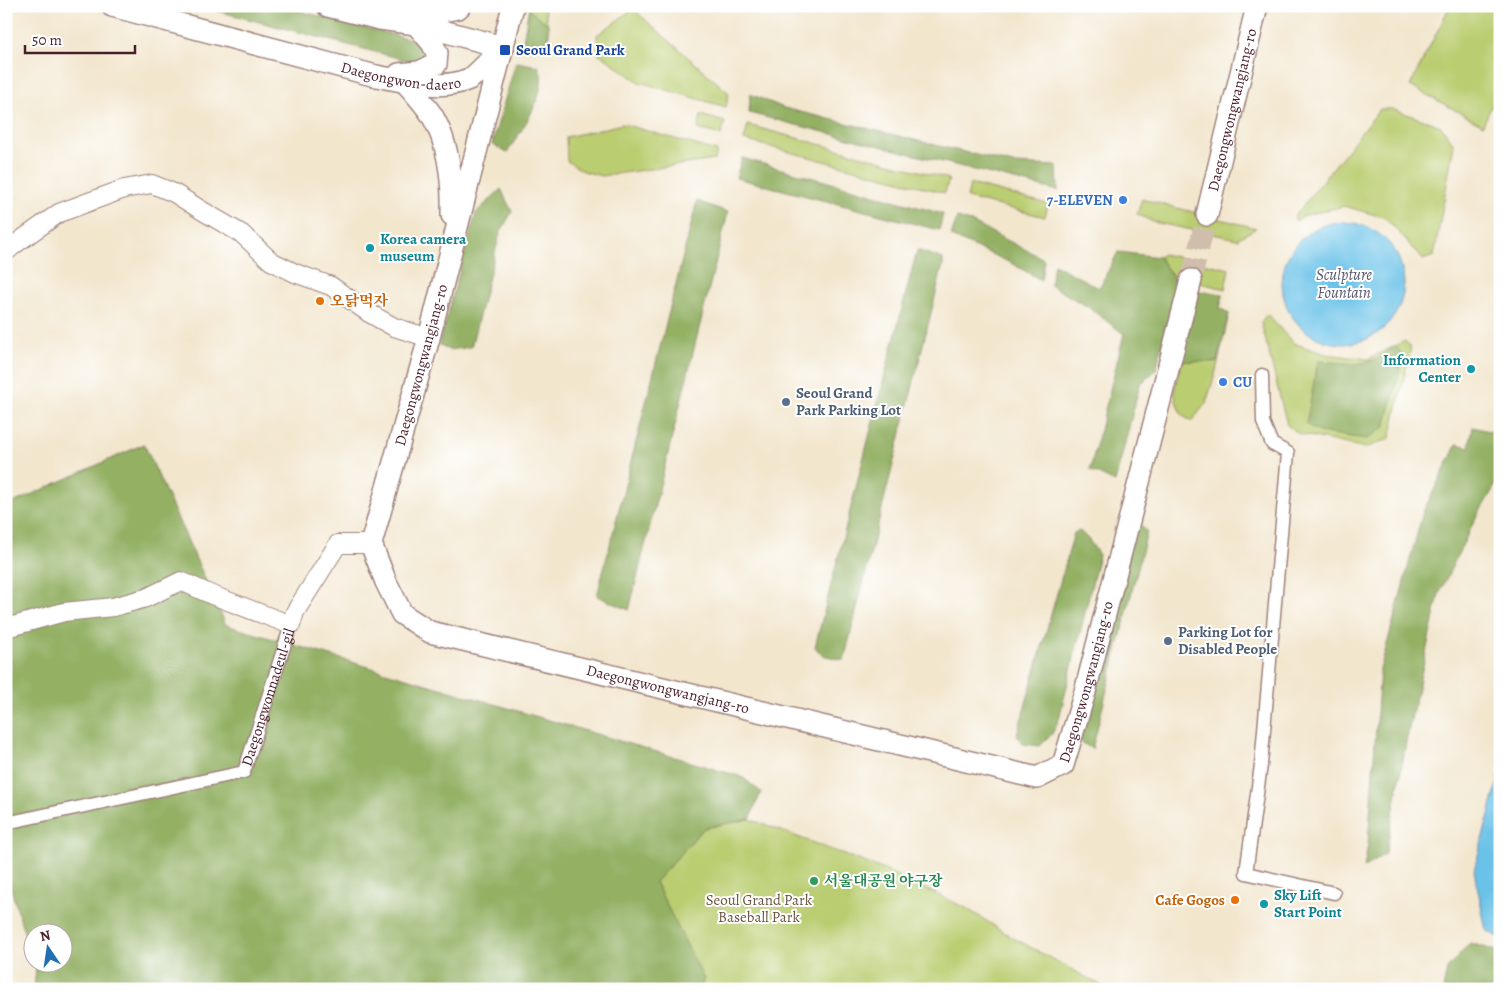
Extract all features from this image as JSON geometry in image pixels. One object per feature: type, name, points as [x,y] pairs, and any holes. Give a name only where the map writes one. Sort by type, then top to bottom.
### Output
[{"type":"street","name":"Daegongwon-daero","points":[[112,6],[376,76],[441,86],[470,79],[503,47]]},
{"type":"street","points":[[328,6],[365,16],[416,24],[503,47]]},
{"type":"street","points":[[365,16],[418,16],[460,6]]},
{"type":"street","name":"Daegongwongwangjang-ro","points":[[513,6],[429,338],[371,544],[386,582],[402,614],[430,632],[1037,778],[1063,764],[1065,758],[1085,692],[1190,280]]},
{"type":"street","name":"Daegongwongwangjang-ro","points":[[1206,215],[1257,6]]},
{"type":"street","points":[[376,76],[420,72],[436,64],[437,53],[432,42],[416,24]]},
{"type":"street","points":[[404,81],[434,118],[443,141],[452,174],[451,250]]},
{"type":"street","points":[[6,252],[14,244],[59,214],[124,189],[152,184],[174,193],[242,234],[271,261],[331,286],[368,313],[394,327],[429,338]]},
{"type":"street","points":[[1262,375],[1263,422],[1272,444],[1288,452],[1261,765],[1246,873],[1334,893]]},
{"type":"street","name":"Daegongwonnadeul-gil","points":[[6,823],[244,772],[295,612],[338,544],[371,544]]},
{"type":"street","points":[[6,628],[64,612],[113,607],[146,598],[181,581],[291,625]]},
{"type":"green space","points":[[198,6],[280,6],[418,41],[424,50],[421,60],[410,61]]},
{"type":"green space","points":[[529,6],[544,6],[549,31],[549,44],[543,48],[523,42]]},
{"type":"green space","points":[[1450,6],[1500,6],[1500,87],[1483,125],[1410,86]]},
{"type":"green space","points":[[633,9],[729,93],[726,107],[639,82],[598,53],[597,35]]},
{"type":"green space","points":[[529,10],[548,24],[549,44],[543,48],[523,42]]},
{"type":"green space","points":[[516,62],[538,66],[541,75],[541,86],[538,98],[526,123],[507,153],[492,144]]},
{"type":"green space","points":[[750,94],[784,108],[1013,164],[1057,166],[1058,191],[749,113]]},
{"type":"green space","points":[[1380,109],[1392,109],[1441,126],[1454,144],[1434,256],[1423,260],[1386,218],[1344,206],[1303,216],[1296,221],[1294,217]]},
{"type":"green space","points":[[701,115],[725,122],[721,135],[698,129]]},
{"type":"green space","points":[[623,124],[717,151],[715,160],[601,176],[583,171],[567,161],[566,137]]},
{"type":"green space","points":[[748,125],[949,179],[945,193],[744,140]]},
{"type":"green space","points":[[742,158],[943,214],[939,230],[736,178]]},
{"type":"green space","points":[[970,184],[1048,204],[1045,217],[967,198]]},
{"type":"green space","points":[[501,189],[512,212],[500,233],[471,347],[449,350],[439,344],[476,213]]},
{"type":"green space","points":[[1142,199],[1256,228],[1237,239],[1153,222],[1137,214]]},
{"type":"green space","points":[[697,201],[728,212],[629,610],[597,596]]},
{"type":"green space","points":[[957,218],[971,222],[1044,259],[1041,280],[1011,263],[951,236]]},
{"type":"green space","points":[[917,250],[943,259],[943,265],[844,660],[822,655],[815,647]]},
{"type":"green space","points":[[1118,252],[1159,257],[1176,282],[1156,370],[1140,384],[1115,482],[1090,470],[1124,334],[1088,307],[1050,285],[1054,264],[1099,288]]},
{"type":"green space","points":[[1163,254],[1229,269],[1225,289],[1172,276],[1159,257]]},
{"type":"green space","points":[[1197,291],[1223,294],[1220,308],[1229,314],[1216,371],[1206,403],[1192,421],[1181,413],[1174,392]]},
{"type":"green space","points":[[1197,291],[1223,294],[1220,308],[1229,314],[1217,362],[1181,361]]},
{"type":"green space","points":[[1267,314],[1293,343],[1326,354],[1368,359],[1405,341],[1411,348],[1390,438],[1366,448],[1299,434],[1287,425],[1261,322]]},
{"type":"green space","points":[[1395,346],[1404,355],[1385,427],[1367,439],[1319,432],[1306,424],[1318,361],[1357,364],[1377,359]]},
{"type":"green space","points":[[1473,427],[1500,434],[1500,478],[1475,519],[1439,594],[1407,737],[1386,853],[1364,868],[1368,844],[1380,670],[1423,512],[1457,444],[1469,447]]},
{"type":"green space","points":[[144,444],[226,625],[742,777],[761,792],[750,819],[704,828],[655,882],[704,979],[700,989],[34,989],[36,972],[72,972],[72,922],[22,922],[22,925],[6,873],[6,506]]},
{"type":"green space","points":[[1136,520],[1147,532],[1092,749],[1080,741]]},
{"type":"green space","points":[[1080,531],[1099,555],[1059,719],[1052,734],[1040,746],[1023,744],[1017,735],[1074,533]]},
{"type":"green space","name":"Seoul Grand Park Baseball Park","points":[[750,819],[885,870],[966,908],[1010,936],[1104,987],[1102,989],[700,989],[703,979],[655,882],[704,828]]},
{"type":"green space","points":[[1470,943],[1500,952],[1500,989],[1443,989],[1447,969]]},
{"type":"water","name":"Sculpture Fountain","points":[[1343,222],[1355,223],[1366,227],[1377,232],[1386,240],[1394,249],[1399,260],[1403,271],[1403,295],[1399,306],[1394,317],[1386,326],[1377,334],[1366,339],[1355,343],[1343,344],[1331,343],[1320,339],[1309,334],[1300,326],[1292,317],[1287,306],[1283,295],[1282,283],[1283,271],[1287,260],[1292,249],[1300,240],[1309,232],[1320,227],[1331,223]]},
{"type":"water","points":[[1500,774],[1500,938],[1486,930],[1474,870]]},
{"type":"tunnel","points":[[1191,280],[1207,215]]},
{"type":"place","name":"Seoul Grand Park","points":[[505,50]]},
{"type":"place","name":"7-ELEVEN","points":[[1123,200]]},
{"type":"place","name":"Korea camera museum","points":[[370,248]]},
{"type":"place","name":"오닭먹자","points":[[320,301]]},
{"type":"place","name":"Information Center","points":[[1471,369]]},
{"type":"place","name":"CU","points":[[1223,382]]},
{"type":"place","name":"Seoul Grand Park Parking Lot","points":[[786,402]]},
{"type":"place","name":"Parking Lot for Disabled People","points":[[1168,641]]},
{"type":"place","name":"서울대공원 야구장","points":[[814,881]]},
{"type":"place","name":"Cafe Gogos","points":[[1235,900]]},
{"type":"place","name":"Sky Lift Start Point","points":[[1264,904]]}]
